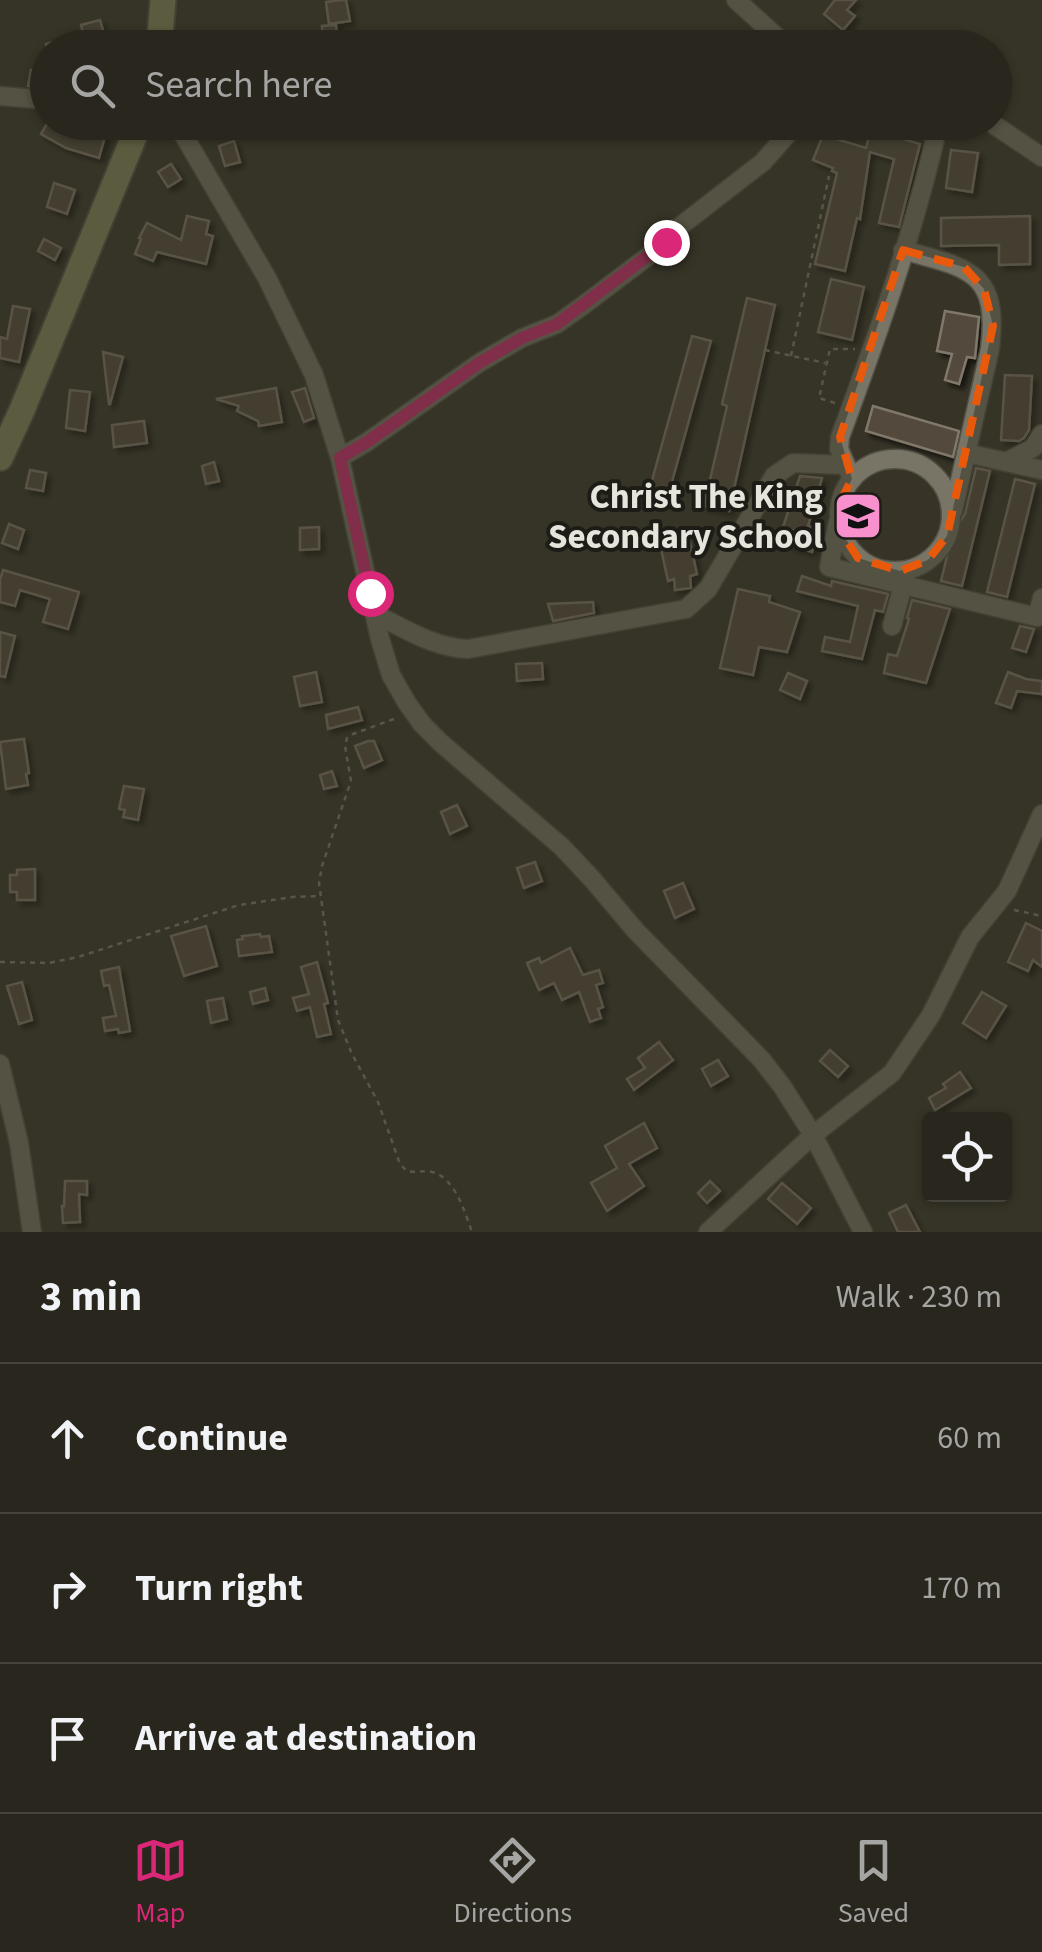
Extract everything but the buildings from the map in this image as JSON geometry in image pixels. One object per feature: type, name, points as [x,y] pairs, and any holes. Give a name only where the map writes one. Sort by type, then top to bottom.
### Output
[{"type":"street","points":[[161,30],[163,0]]},
{"type":"street","points":[[736,0],[772,30]]},
{"type":"street","points":[[0,96],[30,98]]},
{"type":"street","points":[[1012,137],[1042,157]]},
{"type":"street","points":[[0,458],[133,140]]},
{"type":"street","points":[[186,140],[267,278],[314,374],[340,458],[391,675],[407,704],[442,743],[562,847],[635,930],[762,1060],[813,1136],[863,1232]]},
{"type":"street","points":[[340,458],[479,363],[522,338],[557,324],[581,307],[763,162],[782,140]]},
{"type":"street","points":[[905,577],[829,566],[848,472],[839,449],[840,437],[904,250],[934,140]]},
{"type":"street","points":[[892,626],[905,577],[939,549],[946,536],[993,326],[984,289],[964,267],[904,250]]},
{"type":"street","points":[[1006,462],[1033,448],[1042,434]]},
{"type":"street","points":[[966,453],[1042,470]]},
{"type":"street","points":[[375,614],[438,644],[468,649],[686,609],[708,590],[774,476],[793,462],[848,472],[882,461],[912,462],[937,478],[950,506],[950,521]]},
{"type":"street","points":[[838,518],[848,546],[870,566],[1037,617],[1042,598]]},
{"type":"street","points":[[708,1232],[813,1136],[892,1073],[932,1015],[970,937],[1007,891],[1042,814]]},
{"type":"street","points":[[0,1064],[32,1232]]},
{"type":"path","points":[[791,356],[829,176]]},
{"type":"path","points":[[851,408],[819,398],[830,349],[872,350]]},
{"type":"path","points":[[765,350],[827,364]]},
{"type":"path","points":[[407,704],[390,722],[347,738],[344,746],[351,780],[322,866],[320,896],[338,1020],[378,1102],[400,1164],[407,1171],[437,1173],[447,1182],[463,1206],[472,1232]]},
{"type":"path","points":[[0,962],[64,960],[239,906],[292,896],[320,896]]},
{"type":"path","points":[[997,906],[1042,916]]},
{"type":"highlighted area","points":[[903,250],[964,267],[984,289],[993,326],[947,536],[928,560],[900,571],[858,558],[841,532],[840,502],[852,479],[840,437]]},
{"type":"place","name":"Christ The King Secondary School","points":[[858,516]]},
{"type":"route","points":[[370,593],[340,458],[479,363],[522,338],[557,324],[666,242]]}]
